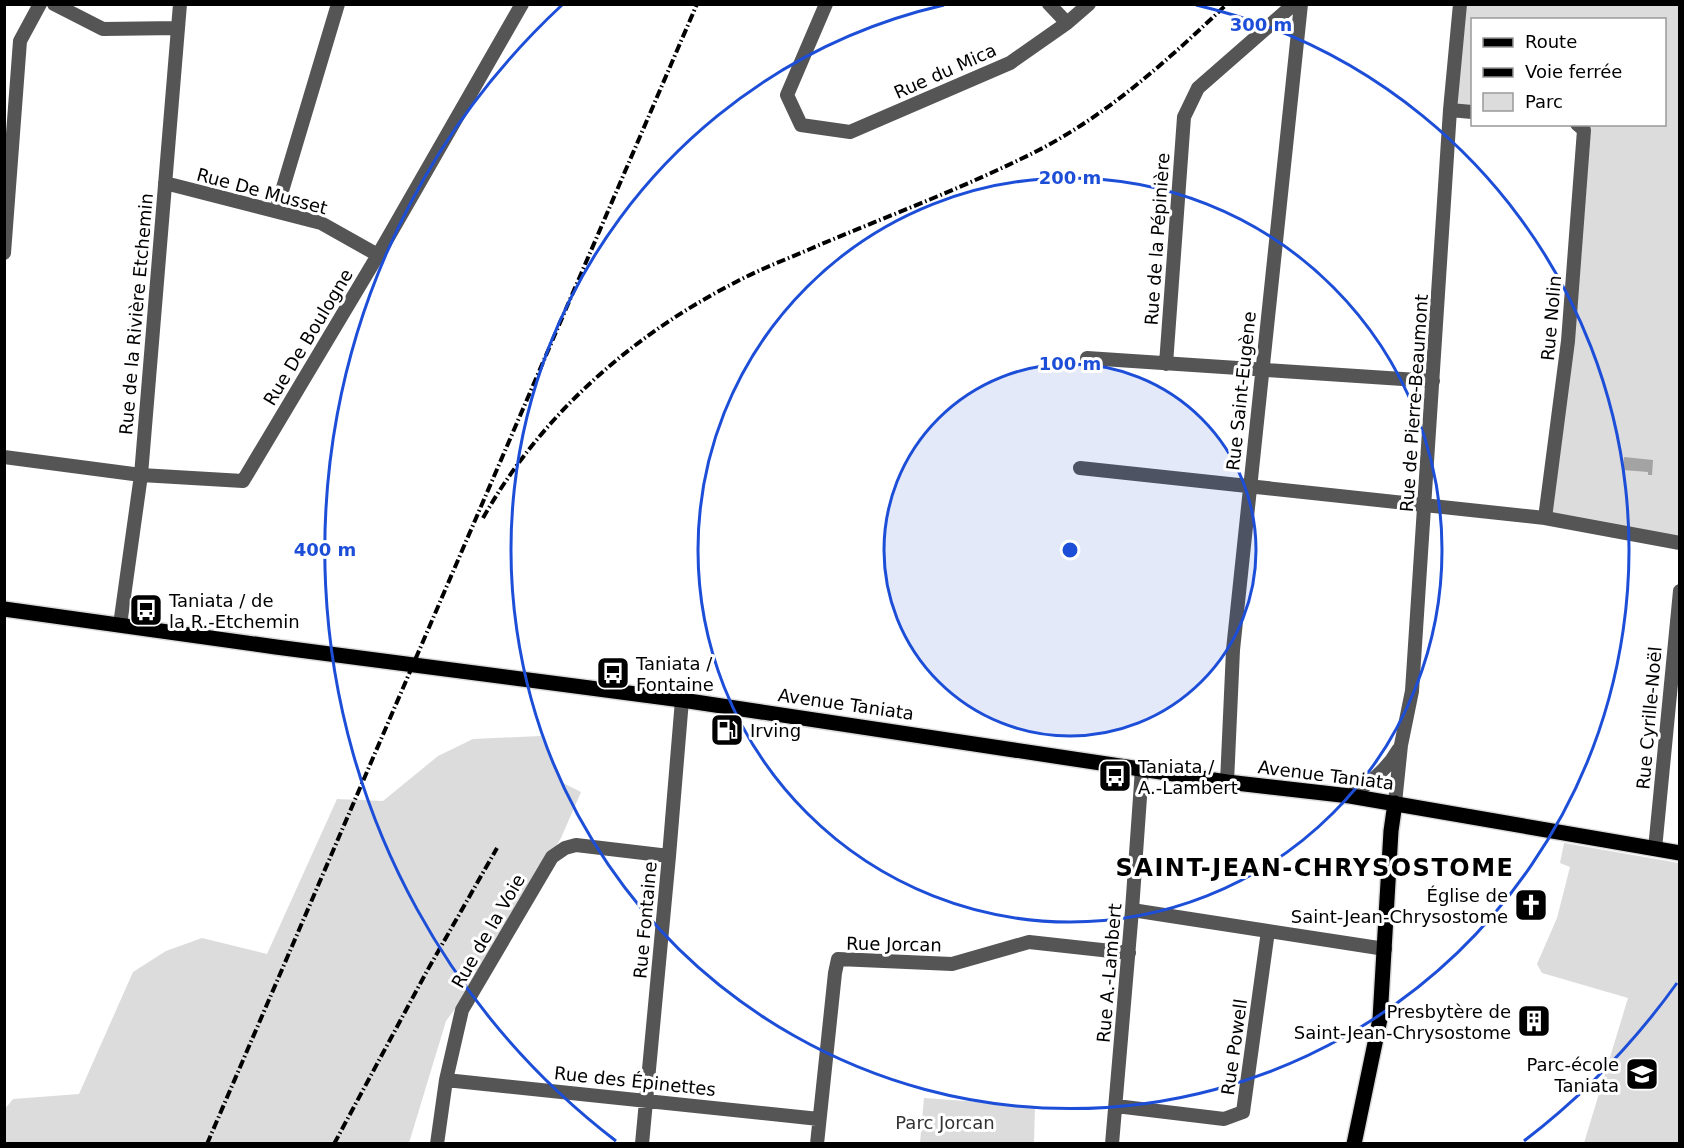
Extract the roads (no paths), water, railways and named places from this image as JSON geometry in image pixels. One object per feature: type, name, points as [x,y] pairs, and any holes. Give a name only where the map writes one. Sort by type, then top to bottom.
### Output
[{"type":"main road","name":"Avenue Taniata","points":[[4,609],[682,700],[1227,782],[1350,796],[1680,853]]},
{"type":"main road","points":[[1354,1143],[1380,1019],[1391,831],[1395,803]]},
{"type":"street","points":[[4,253],[20,41],[40,4]]},
{"type":"street","points":[[54,4],[103,29],[178,28]]},
{"type":"street","name":"Rue de la Rivière Etchemin","points":[[120,625],[141,475],[180,4]]},
{"type":"street","points":[[276,211],[338,4]]},
{"type":"street","name":"Rue De Boulogne","points":[[4,457],[141,475],[243,481],[378,255],[522,4]]},
{"type":"street","name":"Rue du Mica","points":[[826,4],[787,95],[801,125],[850,132],[1010,63],[1067,23],[1089,4]]},
{"type":"street","points":[[1049,4],[1067,23]]},
{"type":"street","name":"Rue de la Pépinière","points":[[1166,364],[1184,117],[1198,88],[1294,4]]},
{"type":"street","name":"Rue Saint-Eugène","points":[[1227,782],[1233,650],[1301,4]]},
{"type":"street","name":"Rue de Pierre-Beaumont","points":[[1395,803],[1401,745],[1412,691],[1450,110],[1460,4]]},
{"type":"street","points":[[1450,110],[1471,112]]},
{"type":"street","name":"Rue Nolin","points":[[1545,518],[1568,341],[1584,130],[1579,126]]},
{"type":"street","name":"Rue De Musset","points":[[165,183],[321,223],[378,255]]},
{"type":"street","points":[[1087,358],[1433,381]]},
{"type":"street","points":[[1080,468],[1545,518],[1680,543]]},
{"type":"street","name":"Rue Cyrille-Noël","points":[[1655,849],[1680,591]]},
{"type":"street","name":"Rue Fontaine","points":[[642,1143],[682,700]]},
{"type":"street","points":[[1350,796],[1373,780],[1392,761],[1401,745]]},
{"type":"street","name":"Rue A.-Lambert","points":[[1112,1143],[1142,769]]},
{"type":"street","name":"Rue de la Voie","points":[[437,1143],[446,1080],[462,1010],[552,857],[565,848],[576,845],[669,856]]},
{"type":"street","points":[[1132,910],[1385,949]]},
{"type":"street","name":"Rue Powell","points":[[1116,1106],[1224,1119],[1243,1112],[1268,931]]},
{"type":"street","name":"Rue Jorcan","points":[[817,1143],[838,959],[952,964],[1029,942],[1129,953]]},
{"type":"street","name":"Rue des Épinettes","points":[[446,1080],[819,1119]]},
{"type":"railway","points":[[207,1144],[697,4]]},
{"type":"railway","points":[[483,518],[506,480],[561,412],[592,381],[661,327],[698,303],[756,272],[983,177],[1037,151],[1113,103],[1183,45],[1227,4]]},
{"type":"railway","points":[[334,1144],[427,971],[497,848]]},
{"type":"place","name":"Taniata / de la R.-Etchemin","points":[[146,610]]},
{"type":"place","name":"Taniata / Fontaine","points":[[613,673]]},
{"type":"place","name":"Irving","points":[[727,730]]},
{"type":"place","name":"Taniata / A.-Lambert","points":[[1115,776]]},
{"type":"place","name":"Église de Saint-Jean-Chrysostome","points":[[1531,905]]},
{"type":"place","name":"Presbytère de Saint-Jean-Chrysostome","points":[[1534,1021]]},
{"type":"place","name":"Parc-école Taniata","points":[[1642,1074]]},
{"type":"district","name":"SAINT-JEAN-CHRYSOSTOME","points":[[1315,868]]},
{"type":"park label","name":"Parc Jorcan","points":[[945,1122]]}]
